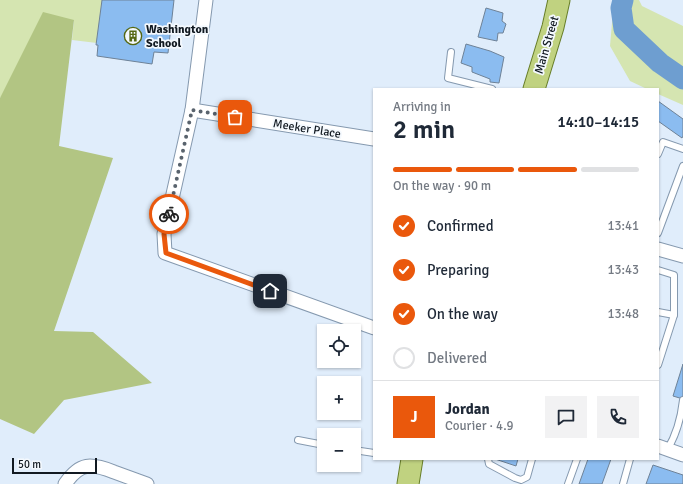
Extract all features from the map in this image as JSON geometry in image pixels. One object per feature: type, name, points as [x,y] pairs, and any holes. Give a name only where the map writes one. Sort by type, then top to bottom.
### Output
[{"type":"main road","name":"Main Street","points":[[534,88],[553,27],[559,0]]},
{"type":"main road","points":[[408,484],[411,460]]},
{"type":"street","points":[[206,0],[192,110],[164,234],[166,253],[373,328]]},
{"type":"street","name":"Meeker Place","points":[[192,110],[373,140]]},
{"type":"street","points":[[659,249],[683,256]]},
{"type":"street","points":[[662,448],[683,455]]},
{"type":"street","points":[[65,484],[72,474],[82,468],[90,466],[99,466],[147,484]]},
{"type":"lane","points":[[451,52],[448,78],[488,88]]},
{"type":"lane","points":[[659,152],[663,142],[683,149]]},
{"type":"lane","points":[[659,231],[683,166]]},
{"type":"lane","points":[[659,270],[674,275],[674,315],[659,362]]},
{"type":"lane","points":[[659,312],[674,315]]},
{"type":"lane","points":[[662,448],[674,439],[681,418],[683,400]]},
{"type":"lane","points":[[298,440],[317,444]]},
{"type":"lane","points":[[361,451],[373,453]]},
{"type":"lane","points":[[488,460],[488,464],[521,480],[527,477],[532,460]]},
{"type":"lane","points":[[568,484],[577,460]]},
{"type":"lane","points":[[623,484],[630,460]]},
{"type":"green space","points":[[0,0],[103,0],[97,43],[72,40],[74,20],[0,98]]},
{"type":"green space","points":[[614,0],[639,0],[642,6],[683,26],[683,105],[659,94],[659,88],[645,88],[630,81],[610,46]]},
{"type":"green space","points":[[43,12],[74,20],[59,146],[113,158],[54,331],[93,332],[152,383],[64,400],[34,434],[0,419],[0,98]]},
{"type":"building","name":"Washington School","points":[[102,0],[174,0],[168,53],[154,52],[152,64],[97,56],[98,45],[96,45]]},
{"type":"building","points":[[486,8],[503,13],[502,21],[506,24],[503,33],[498,33],[497,41],[478,37]]},
{"type":"building","points":[[466,44],[504,57],[499,83],[490,82],[490,79],[472,72],[472,67],[461,63]]},
{"type":"building","points":[[659,102],[683,119],[682,138],[659,122]]},
{"type":"building","points":[[683,364],[683,399],[673,396]]},
{"type":"building","points":[[498,460],[518,460],[516,466]]},
{"type":"building","points":[[588,460],[611,460],[602,484],[579,484]]},
{"type":"building","points":[[653,465],[683,475],[683,484],[646,484]]},
{"type":"waterway","points":[[623,0],[621,8],[624,29],[660,63],[683,79]]},
{"type":"way so far","points":[[169,214],[192,110],[235,117]]},
{"type":"place","name":"Washington School","points":[[133,36]]},
{"type":"route","points":[[169,214],[164,234],[166,253],[270,291]]}]
